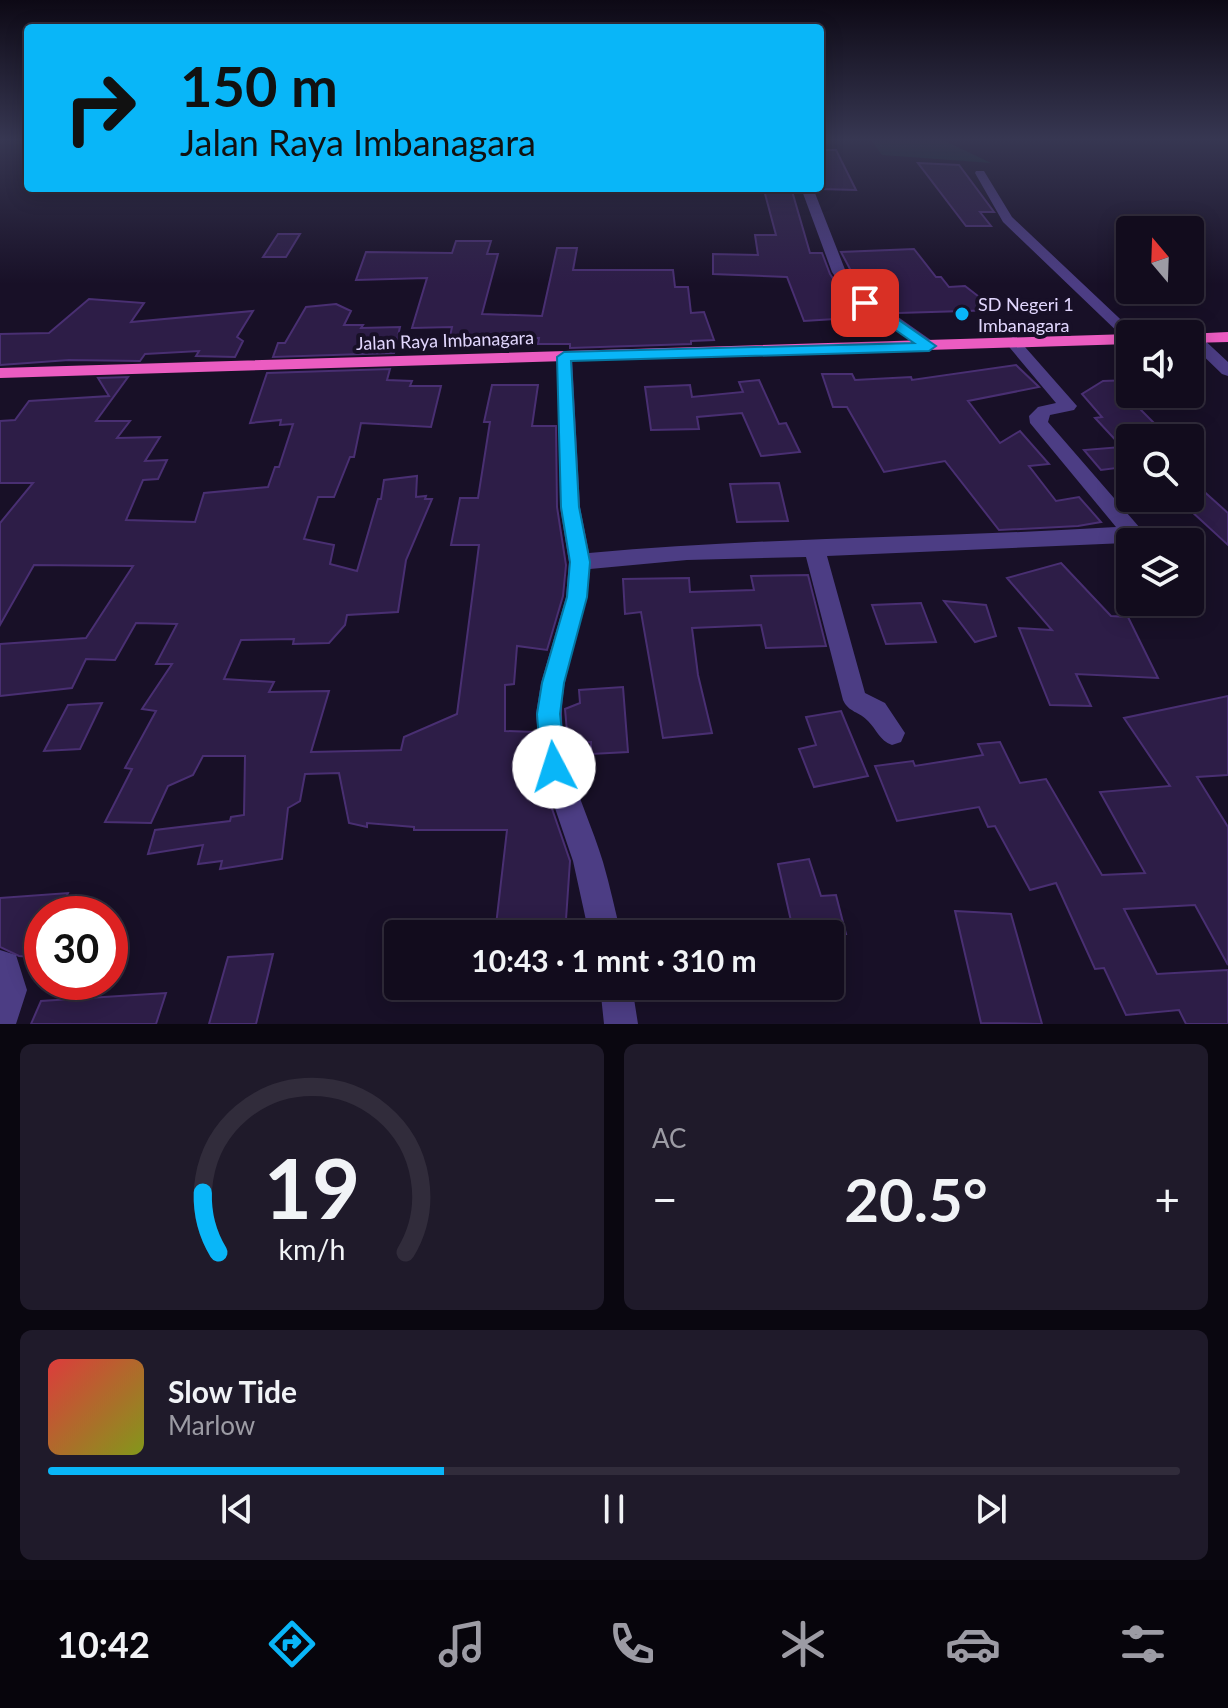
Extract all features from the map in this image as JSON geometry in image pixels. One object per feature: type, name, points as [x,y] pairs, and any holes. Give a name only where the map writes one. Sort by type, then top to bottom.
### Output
[{"type":"highway","points":[[1204,338],[1228,337]]},
{"type":"highway","name":"Jalan Raya Imbanagara","points":[[0,373],[1116,338]]},
{"type":"street","points":[[989,188],[1007,219],[1116,324]]},
{"type":"street","points":[[809,192],[839,272],[852,291],[929,346]]},
{"type":"street","points":[[1013,342],[1068,406],[1044,411],[1038,416],[1039,423],[1127,528]]},
{"type":"street","points":[[1204,349],[1228,371]]},
{"type":"street","points":[[564,357],[570,507],[580,562],[577,597],[553,683],[549,714],[554,767],[588,861],[602,920]]},
{"type":"street","points":[[580,562],[687,552],[1116,539]]},
{"type":"street","points":[[814,548],[855,700],[876,711],[892,733]]},
{"type":"street","points":[[0,966],[5,966],[11,990],[0,1022]]},
{"type":"street","points":[[618,1000],[621,1024]]},
{"type":"building","points":[[824,188],[855,188],[856,190],[824,189]]},
{"type":"building","points":[[937,188],[976,188],[994,212],[980,212],[991,226],[966,226]]},
{"type":"building","points":[[765,192],[792,192],[810,253],[822,253],[830,274],[845,296],[870,314],[864,314],[866,317],[804,321],[787,277],[713,274],[713,254],[758,255],[755,235],[776,235]]},
{"type":"building","points":[[278,234],[300,234],[286,257],[263,257]]},
{"type":"building","points":[[456,241],[491,241],[487,254],[498,254],[482,314],[542,316],[557,248],[577,248],[573,270],[673,270],[675,287],[688,287],[691,313],[704,312],[714,340],[691,341],[691,344],[570,348],[570,344],[538,344],[539,338],[479,339],[478,345],[448,346],[452,327],[412,328],[427,278],[356,280],[366,252],[452,253]]},
{"type":"building","points":[[914,249],[936,277],[941,277],[949,287],[965,286],[996,310],[898,313],[859,286],[841,252]]},
{"type":"building","points":[[89,299],[144,303],[131,322],[253,311],[237,337],[243,341],[235,357],[196,356],[199,351],[145,354],[140,361],[69,360],[0,365],[0,334],[49,333]]},
{"type":"building","points":[[336,304],[351,311],[344,325],[400,327],[394,353],[273,357],[278,343],[285,343],[306,307]]},
{"type":"building","points":[[1016,365],[1039,387],[968,401],[1000,443],[1020,431],[1049,464],[1029,466],[1056,501],[1079,497],[1101,522],[999,530],[945,461],[884,472],[847,407],[833,407],[822,374],[852,374],[855,380],[911,377],[912,380]]},
{"type":"building","points":[[390,369],[387,380],[412,381],[410,386],[441,386],[431,427],[361,423],[354,457],[350,457],[334,497],[318,497],[304,539],[334,545],[330,564],[357,571],[378,499],[381,499],[384,480],[417,476],[416,497],[432,499],[406,560],[398,612],[347,615],[345,625],[329,643],[293,644],[294,639],[241,640],[224,679],[274,682],[269,692],[329,691],[311,752],[401,750],[404,737],[457,714],[479,545],[451,545],[460,498],[478,498],[490,422],[484,422],[492,385],[538,385],[532,426],[556,426],[557,507],[566,565],[563,596],[547,650],[517,646],[514,684],[505,685],[505,731],[535,732],[538,768],[570,861],[566,920],[497,920],[507,830],[414,830],[414,827],[367,823],[367,827],[349,823],[339,773],[305,774],[300,801],[288,808],[282,859],[220,869],[222,861],[198,864],[203,845],[148,854],[155,830],[230,821],[231,817],[244,815],[245,756],[203,756],[193,775],[168,786],[151,823],[105,822],[132,769],[125,768],[156,711],[142,709],[172,664],[156,664],[177,624],[136,623],[115,660],[86,659],[72,688],[0,696],[0,644],[86,638],[133,566],[34,565],[0,625],[0,523],[33,483],[0,483],[0,421],[15,420],[29,401],[109,396],[98,378],[128,377],[96,421],[130,421],[117,438],[160,437],[145,461],[167,460],[158,479],[143,480],[126,520],[195,522],[204,493],[268,487],[275,467],[279,467],[293,424],[280,425],[281,420],[250,423],[267,373]]},
{"type":"building","points":[[759,380],[779,424],[786,423],[800,452],[761,456],[742,413],[697,417],[699,429],[651,430],[645,387],[690,385],[692,397],[743,392],[739,382]]},
{"type":"building","points":[[1103,381],[1116,381],[1116,408],[1139,408],[1155,424],[1116,424],[1116,441],[1095,418],[1102,417],[1082,394]]},
{"type":"building","points":[[1116,447],[1116,468],[1101,470],[1084,450]]},
{"type":"building","points":[[779,483],[788,521],[737,522],[730,484]]},
{"type":"building","points":[[1204,492],[1228,513],[1228,545],[1192,512],[1204,512]]},
{"type":"building","points":[[1061,563],[1111,616],[1128,617],[1158,678],[1076,674],[1091,706],[1050,705],[1019,628],[1052,630],[1007,578]]},
{"type":"building","points":[[808,575],[826,646],[766,648],[761,625],[692,628],[698,675],[712,733],[663,738],[641,612],[625,614],[623,579],[689,578],[690,592],[754,590],[751,576]]},
{"type":"building","points":[[944,601],[986,605],[996,636],[975,642]]},
{"type":"building","points":[[921,603],[936,642],[886,644],[872,605]]},
{"type":"building","points":[[623,687],[628,752],[591,754],[591,742],[568,743],[565,709],[580,703],[579,690]]},
{"type":"building","points":[[1228,696],[1228,775],[1197,777],[1228,827],[1228,965],[1195,905],[1124,909],[1157,974],[1228,970],[1228,1024],[1186,1024],[1179,1010],[1126,1015],[1104,968],[1095,969],[1056,883],[1030,890],[995,826],[988,827],[979,807],[897,821],[875,766],[913,761],[915,766],[983,755],[978,744],[1000,742],[1020,783],[1046,779],[1102,875],[1145,873],[1100,792],[1170,786],[1124,718]]},
{"type":"building","points":[[102,703],[80,749],[44,751],[68,705]]},
{"type":"building","points":[[841,711],[868,776],[814,787],[799,749],[816,745],[806,717]]},
{"type":"building","points":[[809,859],[821,896],[836,895],[842,920],[791,920],[778,864]]},
{"type":"building","points":[[68,893],[67,896],[27,896]]},
{"type":"building","points":[[24,896],[24,956],[0,947],[0,898]]},
{"type":"building","points":[[955,911],[1011,914],[1042,1024],[981,1023]]},
{"type":"building","points":[[273,954],[256,1024],[209,1024],[228,957]]},
{"type":"building","points":[[166,993],[156,1024],[31,1024],[41,1001],[128,1000],[128,995]]},
{"type":"place","name":"SD Negeri 1 Imbanagara","points":[[962,314]]},
{"type":"route","points":[[554,767],[549,714],[553,683],[577,597],[580,562],[570,507],[564,357],[929,346],[865,303]]}]
